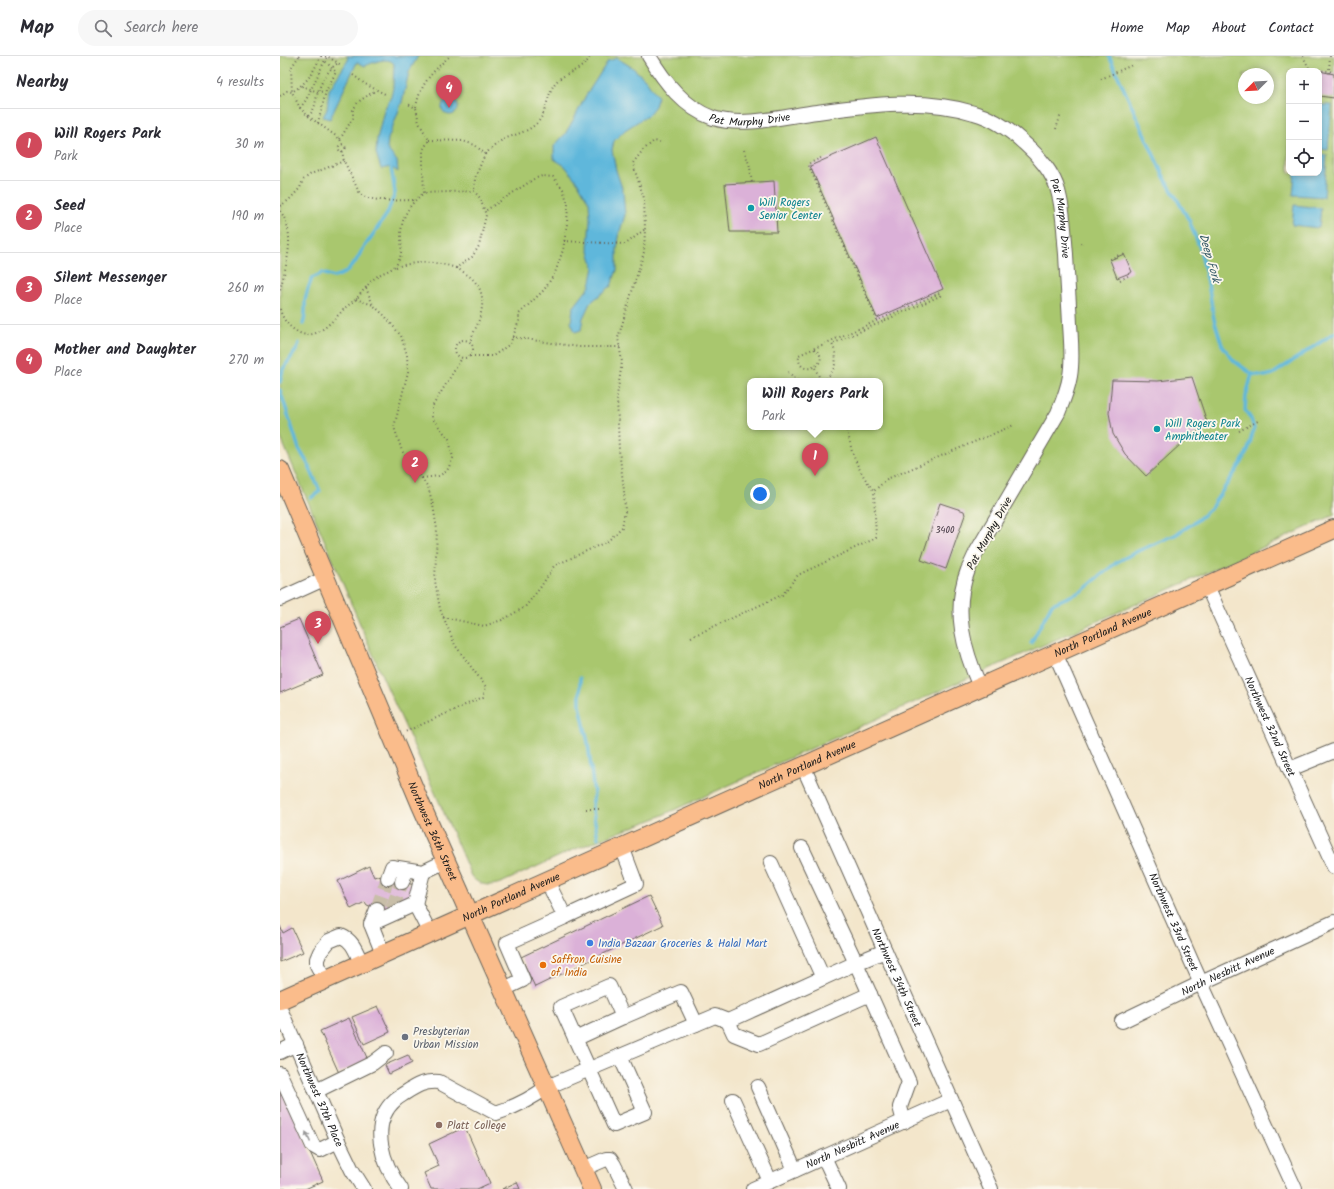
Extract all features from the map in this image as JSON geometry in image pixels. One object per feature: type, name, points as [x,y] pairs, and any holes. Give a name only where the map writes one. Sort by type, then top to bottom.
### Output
[{"type":"main road","name":"Northwest 36th Street","points":[[282,480],[326,578],[446,861],[592,1189]]},
{"type":"main road","name":"North Portland Avenue","points":[[280,1000],[1334,529]]},
{"type":"street","name":"Pat Murphy Drive","points":[[649,56],[673,90],[688,104],[711,118],[731,122],[753,121],[871,105],[909,104],[953,108],[975,113],[1005,128],[1041,160],[1052,178],[1058,190],[1064,225],[1072,353],[1070,377],[1058,413],[977,551],[965,581],[960,609],[962,633],[971,666],[980,687]]},
{"type":"street","points":[[280,599],[326,578]]},
{"type":"street","name":"Northwest 32nd Street","points":[[1207,586],[1334,867]]},
{"type":"street","name":"Northwest 33rd Street","points":[[1055,653],[1294,1189]]},
{"type":"street","points":[[1290,769],[1334,751]]},
{"type":"street","name":"Northwest 34th Street","points":[[803,766],[990,1189]]},
{"type":"street","points":[[504,989],[523,980],[507,943],[636,884],[622,847]]},
{"type":"street","points":[[802,848],[910,1082],[900,1107],[904,1122]]},
{"type":"street","points":[[388,878],[392,867],[404,876],[423,872],[446,861]]},
{"type":"street","points":[[771,863],[823,978]]},
{"type":"street","points":[[423,872],[416,904],[430,933]]},
{"type":"street","points":[[547,881],[565,917]]},
{"type":"street","points":[[371,924],[391,912],[416,904]]},
{"type":"street","points":[[377,909],[371,924],[383,954]]},
{"type":"street","name":"North Nesbitt Avenue","points":[[1122,1021],[1334,922]]},
{"type":"street","points":[[325,980],[317,965],[317,959],[320,952],[329,941],[341,936],[348,938],[362,964]]},
{"type":"street","points":[[728,1021],[885,950]]},
{"type":"street","points":[[620,1056],[645,1112],[614,1125],[561,1007],[609,986],[623,1017]]},
{"type":"street","points":[[575,1039],[681,992],[696,1024]]},
{"type":"street","points":[[401,1189],[395,1181],[385,1158],[380,1139],[381,1125],[385,1112],[394,1100],[416,1086],[428,1081],[439,1082],[496,1113],[532,1098],[547,1087],[715,1016],[728,1021],[734,1034],[759,1044],[870,994]]},
{"type":"street","name":"Northwest 37th Place","points":[[280,1008],[338,1141],[352,1170],[364,1189]]},
{"type":"street","points":[[280,1052],[296,1044]]},
{"type":"street","points":[[316,1090],[373,1063],[386,1053]]},
{"type":"street","points":[[280,1074],[313,1146],[320,1150],[338,1141]]},
{"type":"street","points":[[758,1087],[795,1170]]},
{"type":"street","points":[[733,1100],[770,1182]]},
{"type":"street","name":"North Nesbitt Avenue","points":[[753,1189],[951,1100]]},
{"type":"street","points":[[824,1157],[839,1189]]},
{"type":"street","points":[[583,1169],[606,1159],[610,1160],[626,1189]]},
{"type":"path","points":[[299,56],[291,68],[292,92],[300,108],[308,116],[340,139],[346,148],[342,151]]},
{"type":"path","points":[[280,96],[287,91],[292,92],[301,86],[312,75],[321,56],[327,56],[340,64],[332,68],[325,77],[318,92],[312,113],[308,116]]},
{"type":"path","points":[[300,108],[306,100],[327,56]]},
{"type":"path","points":[[429,140],[420,123],[416,108],[418,99],[431,73],[450,56]]},
{"type":"path","points":[[456,268],[472,257],[479,246],[486,216],[480,198],[474,191],[475,178],[485,154],[503,140],[530,129],[539,122],[548,102],[553,85],[558,79],[583,66],[590,56]]},
{"type":"path","points":[[1303,56],[1310,70],[1329,73],[1334,72]]},
{"type":"path","points":[[1329,73],[1330,56]]},
{"type":"path","points":[[318,123],[326,91],[336,72],[324,61]]},
{"type":"path","points":[[1102,79],[1132,65]]},
{"type":"path","points":[[353,75],[385,94]]},
{"type":"path","points":[[301,86],[318,92],[326,91]]},
{"type":"path","points":[[340,139],[353,118],[353,110],[358,102],[376,90]]},
{"type":"path","points":[[408,104],[416,108]]},
{"type":"path","points":[[1056,129],[1061,114]]},
{"type":"path","points":[[429,140],[463,141],[475,145],[485,154]]},
{"type":"path","points":[[424,194],[422,171],[423,150],[429,140]]},
{"type":"path","points":[[443,617],[484,626],[502,620],[525,607],[540,588],[554,566],[608,541],[622,527],[625,512],[619,450],[617,396],[622,362],[618,338],[644,252],[645,229],[644,198],[633,163],[643,150],[654,141],[660,142]]},
{"type":"path","points":[[342,144],[339,145],[338,148],[342,151],[344,161],[360,194],[365,198],[414,200],[424,194],[474,191]]},
{"type":"path","points":[[744,150],[750,167],[752,183]]},
{"type":"path","points":[[821,158],[808,164],[877,320]]},
{"type":"path","points":[[280,206],[289,200],[300,188],[303,180],[311,174],[344,161]]},
{"type":"path","points":[[422,478],[439,476],[447,471],[453,458],[449,439],[432,418],[432,408],[462,358],[470,356],[493,356],[510,344],[519,321],[519,314],[544,290],[555,273],[563,250],[568,204],[563,189],[553,176],[542,176],[534,179],[485,211]]},
{"type":"path","points":[[394,268],[400,260],[401,234],[404,219],[414,200]]},
{"type":"path","points":[[280,211],[283,215],[288,231],[289,247],[280,290]]},
{"type":"path","points":[[564,241],[626,244],[645,229]]},
{"type":"path","points":[[1081,242],[1082,246]]},
{"type":"path","points":[[1110,259],[1119,255]]},
{"type":"path","points":[[280,309],[281,314],[289,327],[302,335],[311,334],[324,328],[335,320],[376,277],[405,264],[428,262],[456,268],[467,274],[477,284],[482,301],[481,313],[470,342]]},
{"type":"path","points":[[1120,280],[1128,276]]},
{"type":"path","points":[[366,288],[373,305]]},
{"type":"path","points":[[814,349],[818,352],[820,359],[817,365],[808,369],[800,362],[799,355],[941,292],[940,296],[832,344],[836,353],[836,362],[828,378]]},
{"type":"path","points":[[356,299],[373,305],[386,316],[401,336],[407,355],[408,372],[394,427],[402,451],[428,487],[433,504],[437,529],[435,581],[440,609],[455,645],[486,687],[483,697],[393,738]]},
{"type":"path","points":[[512,337],[579,347],[620,347]]},
{"type":"path","points":[[462,358],[457,355],[455,350],[455,346],[461,340],[472,344],[473,350],[470,356]]},
{"type":"path","points":[[814,367],[820,378]]},
{"type":"path","points":[[788,372],[795,378]]},
{"type":"path","points":[[1238,431],[1258,420]]},
{"type":"path","points":[[874,491],[887,479],[1014,425]]},
{"type":"path","points":[[691,637],[782,595],[798,575],[876,538],[874,491],[863,476],[852,452],[846,430]]},
{"type":"path","points":[[586,809],[599,808]]},
{"type":"green space","points":[[280,56],[1334,56],[1334,515],[656,818],[573,850],[494,885],[481,884],[471,876],[383,678],[280,436]]},
{"type":"water","points":[[347,56],[418,56],[409,72],[402,102],[388,139],[387,149],[397,161],[398,172],[391,167],[381,169],[376,153],[377,139],[384,110],[391,97],[393,88],[394,64],[392,62],[389,60],[381,60],[365,66],[357,62],[330,119],[323,117],[327,109],[329,90],[348,60]]},
{"type":"water","points":[[617,58],[633,68],[646,80],[658,97],[655,106],[648,115],[625,130],[614,141],[612,150],[616,170],[623,191],[625,215],[620,231],[617,249],[617,270],[611,286],[590,303],[583,318],[581,330],[575,332],[571,322],[573,308],[590,286],[594,267],[588,248],[590,218],[589,202],[578,183],[565,166],[554,159],[554,146],[565,134],[585,97],[608,61]]},
{"type":"water","points":[[450,99],[457,104],[458,107],[453,114],[450,115],[443,110],[442,107],[447,100]]},
{"type":"water","points":[[1322,105],[1332,105],[1328,150],[1322,149]]},
{"type":"water","points":[[1322,155],[1327,155],[1324,197],[1293,195],[1295,176],[1322,176]]},
{"type":"water","points":[[1294,205],[1321,208],[1319,228],[1292,225]]},
{"type":"building","points":[[1322,72],[1334,74],[1334,98],[1322,96]]},
{"type":"building","points":[[876,137],[943,289],[877,318],[810,166]]},
{"type":"building","name":"Will Rogers Senior Center","points":[[774,181],[777,232],[730,232],[725,184]]},
{"type":"building","points":[[1124,254],[1132,272],[1117,278],[1110,260]]},
{"type":"building","name":"Will Rogers Park Amphitheater","points":[[1192,377],[1208,425],[1181,444],[1146,476],[1125,454],[1113,434],[1109,413],[1112,380],[1158,381]]},
{"type":"building","points":[[940,503],[964,511],[965,515],[946,569],[921,560]]},
{"type":"building","points":[[299,619],[323,675],[280,693],[280,627]]},
{"type":"building","points":[[369,866],[374,877],[377,876],[415,885],[411,898],[386,912],[367,905],[365,902],[351,909],[338,881]]},
{"type":"building","points":[[649,896],[663,925],[535,987],[521,957]]},
{"type":"building","points":[[280,926],[283,933],[292,928],[303,952],[280,962]]},
{"type":"building","points":[[378,1006],[390,1032],[364,1044],[352,1017]]},
{"type":"building","points":[[349,1018],[368,1060],[339,1073],[320,1031]]},
{"type":"building","points":[[408,1055],[412,1063],[389,1074],[385,1065]]},
{"type":"building","points":[[280,1085],[323,1181],[305,1189],[280,1189]]},
{"type":"building","points":[[465,1127],[490,1183],[477,1189],[431,1189],[424,1173],[439,1166],[429,1144]]},
{"type":"building","points":[[517,1182],[520,1189],[502,1189]]},
{"type":"waterway","name":"Deep Fork","points":[[1109,56],[1163,175],[1189,220],[1200,249],[1214,319],[1222,345],[1234,361],[1252,374],[1265,376],[1273,374],[1334,333]]},
{"type":"waterway","points":[[303,324],[305,315],[305,298],[312,278],[322,273],[334,277],[346,272],[356,261],[387,214],[395,193],[391,167]]},
{"type":"waterway","points":[[280,382],[283,369],[297,349],[299,343]]},
{"type":"waterway","points":[[1031,643],[1052,604],[1082,591],[1117,562],[1175,535],[1195,522],[1210,509],[1242,462],[1248,450],[1254,428],[1251,419],[1245,410],[1246,396],[1252,374]]},
{"type":"waterway","points":[[280,390],[299,449],[308,464],[320,491],[311,498]]},
{"type":"waterway","points":[[580,678],[580,705],[588,743],[594,794],[592,806],[598,838]]},
{"type":"tunnel","points":[[377,909],[388,878]]},
{"type":"tunnel","points":[[392,909],[402,882]]},
{"type":"place","name":"Mother and Daughter","points":[[449,108]]},
{"type":"place","name":"Will Rogers Senior Center","points":[[751,208]]},
{"type":"place","name":"Will Rogers Park Amphitheater","points":[[1157,429]]},
{"type":"place","name":"Will Rogers Park","points":[[815,476]]},
{"type":"place","name":"Seed","points":[[415,483]]},
{"type":"place","name":"Silent Messenger","points":[[318,644]]},
{"type":"place","name":"India Bazaar Groceries & Halal Mart","points":[[590,943]]},
{"type":"place","name":"Saffron Cuisine of India","points":[[543,965]]},
{"type":"place","name":"Presbyterian Urban Mission","points":[[405,1037]]},
{"type":"place","name":"Platt College","points":[[439,1125]]}]
